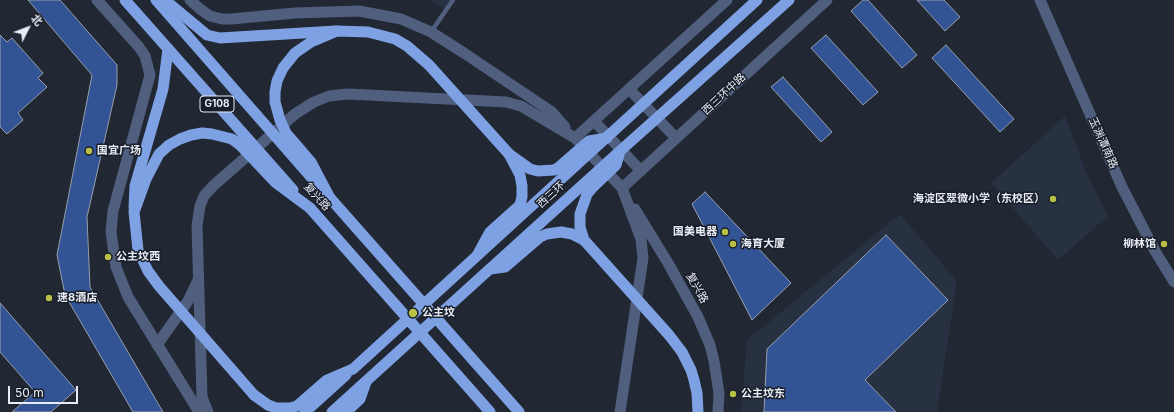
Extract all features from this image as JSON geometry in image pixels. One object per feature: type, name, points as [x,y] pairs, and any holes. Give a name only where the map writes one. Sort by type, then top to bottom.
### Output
[{"type":"highway","name":"复兴路","points":[[125,0],[490,412]]},
{"type":"highway","name":"复兴路","points":[[156,0],[516,408]]},
{"type":"highway","points":[[165,0],[207,35],[220,38],[337,31],[368,32],[395,39],[417,53],[509,154],[530,169],[538,171],[554,170],[562,166],[589,141],[607,138]]},
{"type":"highway","name":"西三环","points":[[305,412],[476,258],[757,0]]},
{"type":"highway","name":"西三环","points":[[332,412],[620,150],[789,0]]},
{"type":"highway","points":[[330,198],[311,162],[286,133],[280,120],[275,102],[275,92],[283,68],[301,48],[337,31]]},
{"type":"highway","points":[[168,49],[163,89],[135,186],[134,212],[138,250],[148,271],[159,286],[254,395],[268,405],[282,408],[297,406],[326,380],[353,369]]},
{"type":"highway","points":[[134,212],[146,179],[159,154],[169,145],[180,139],[202,133],[224,136],[232,139],[240,145],[275,182],[310,208]]},
{"type":"highway","points":[[584,240],[580,227],[580,214],[584,200],[593,187],[616,165],[620,150]]},
{"type":"highway","points":[[476,258],[490,232],[520,204],[521,201],[522,186],[520,175],[509,154]]},
{"type":"highway","points":[[490,269],[505,267],[540,237],[547,234],[561,232],[572,234],[584,240],[669,335],[682,352],[694,380],[697,393],[698,412]]},
{"type":"highway","points":[[346,412],[360,399],[366,382]]},
{"type":"highway","points":[[254,395],[261,412]]},
{"type":"highway","points":[[516,408],[525,412]]},
{"type":"street","points":[[97,0],[139,47],[145,56],[150,75],[113,210],[111,232],[116,267],[128,297],[200,412]]},
{"type":"street","points":[[190,0],[210,16],[222,19],[295,13],[359,11],[401,19],[431,32],[552,112],[622,188],[641,239],[643,258],[620,412]]},
{"type":"street","points":[[575,138],[727,0]]},
{"type":"street","name":"西三环中路","points":[[622,188],[827,0]]},
{"type":"street","name":"玉渊潭南路","points":[[1040,0],[1122,187],[1155,251],[1174,282]]},
{"type":"street","points":[[629,89],[676,138]]},
{"type":"street","points":[[208,412],[202,397],[198,280],[198,215],[200,206],[204,196],[213,186],[295,114],[314,102],[329,96],[348,94],[506,102],[521,106],[534,112],[575,138]]},
{"type":"street","points":[[594,121],[641,171]]},
{"type":"street","name":"复兴路","points":[[622,188],[668,263],[698,316],[710,345],[714,361],[719,393],[718,412]]},
{"type":"street","points":[[157,345],[188,301],[198,280]]},
{"type":"lane","points":[[431,32],[453,0]]},
{"type":"shaded area","points":[[431,0],[453,0],[446,10]]},
{"type":"shaded area","name":"海淀区翠微小学（东校区）","points":[[1065,116],[1087,174],[1108,216],[1058,260],[991,183]]},
{"type":"shaded area","points":[[900,214],[957,281],[937,412],[741,412],[747,340]]},
{"type":"building","name":"国宜广场","points":[[28,0],[60,0],[117,65],[117,85],[87,217],[90,287],[163,412],[133,412],[65,295],[57,255],[92,75]]},
{"type":"building","points":[[863,0],[868,0],[917,55],[902,68],[851,11]]},
{"type":"building","points":[[917,0],[944,0],[960,17],[945,31]]},
{"type":"building","points":[[0,35],[7,42],[12,38],[43,73],[38,78],[47,87],[18,113],[23,120],[7,134],[0,127]]},
{"type":"building","points":[[826,35],[878,92],[863,105],[811,48]]},
{"type":"building","points":[[946,45],[1014,119],[1000,132],[932,58]]},
{"type":"building","points":[[783,77],[832,132],[821,142],[771,87]]},
{"type":"building","name":"海育大厦","points":[[705,192],[791,283],[752,320],[692,204]]},
{"type":"building","points":[[886,235],[948,300],[865,380],[896,412],[764,412],[767,349]]},
{"type":"building","points":[[0,303],[76,390],[51,412],[12,412],[35,392],[0,352]]},
{"type":"place","name":"国宜广场","points":[[89,151]]},
{"type":"place","name":"海淀区翠微小学（东校区）","points":[[1053,199]]},
{"type":"place","name":"国美电器","points":[[725,232]]},
{"type":"place","name":"海育大厦","points":[[733,244]]},
{"type":"place","name":"柳林馆","points":[[1164,244]]},
{"type":"place","name":"公主坟西","points":[[108,257]]},
{"type":"place","name":"速8酒店","points":[[49,298]]},
{"type":"place","name":"公主坟","points":[[413,313]]},
{"type":"place","name":"公主坟东","points":[[733,394]]}]
